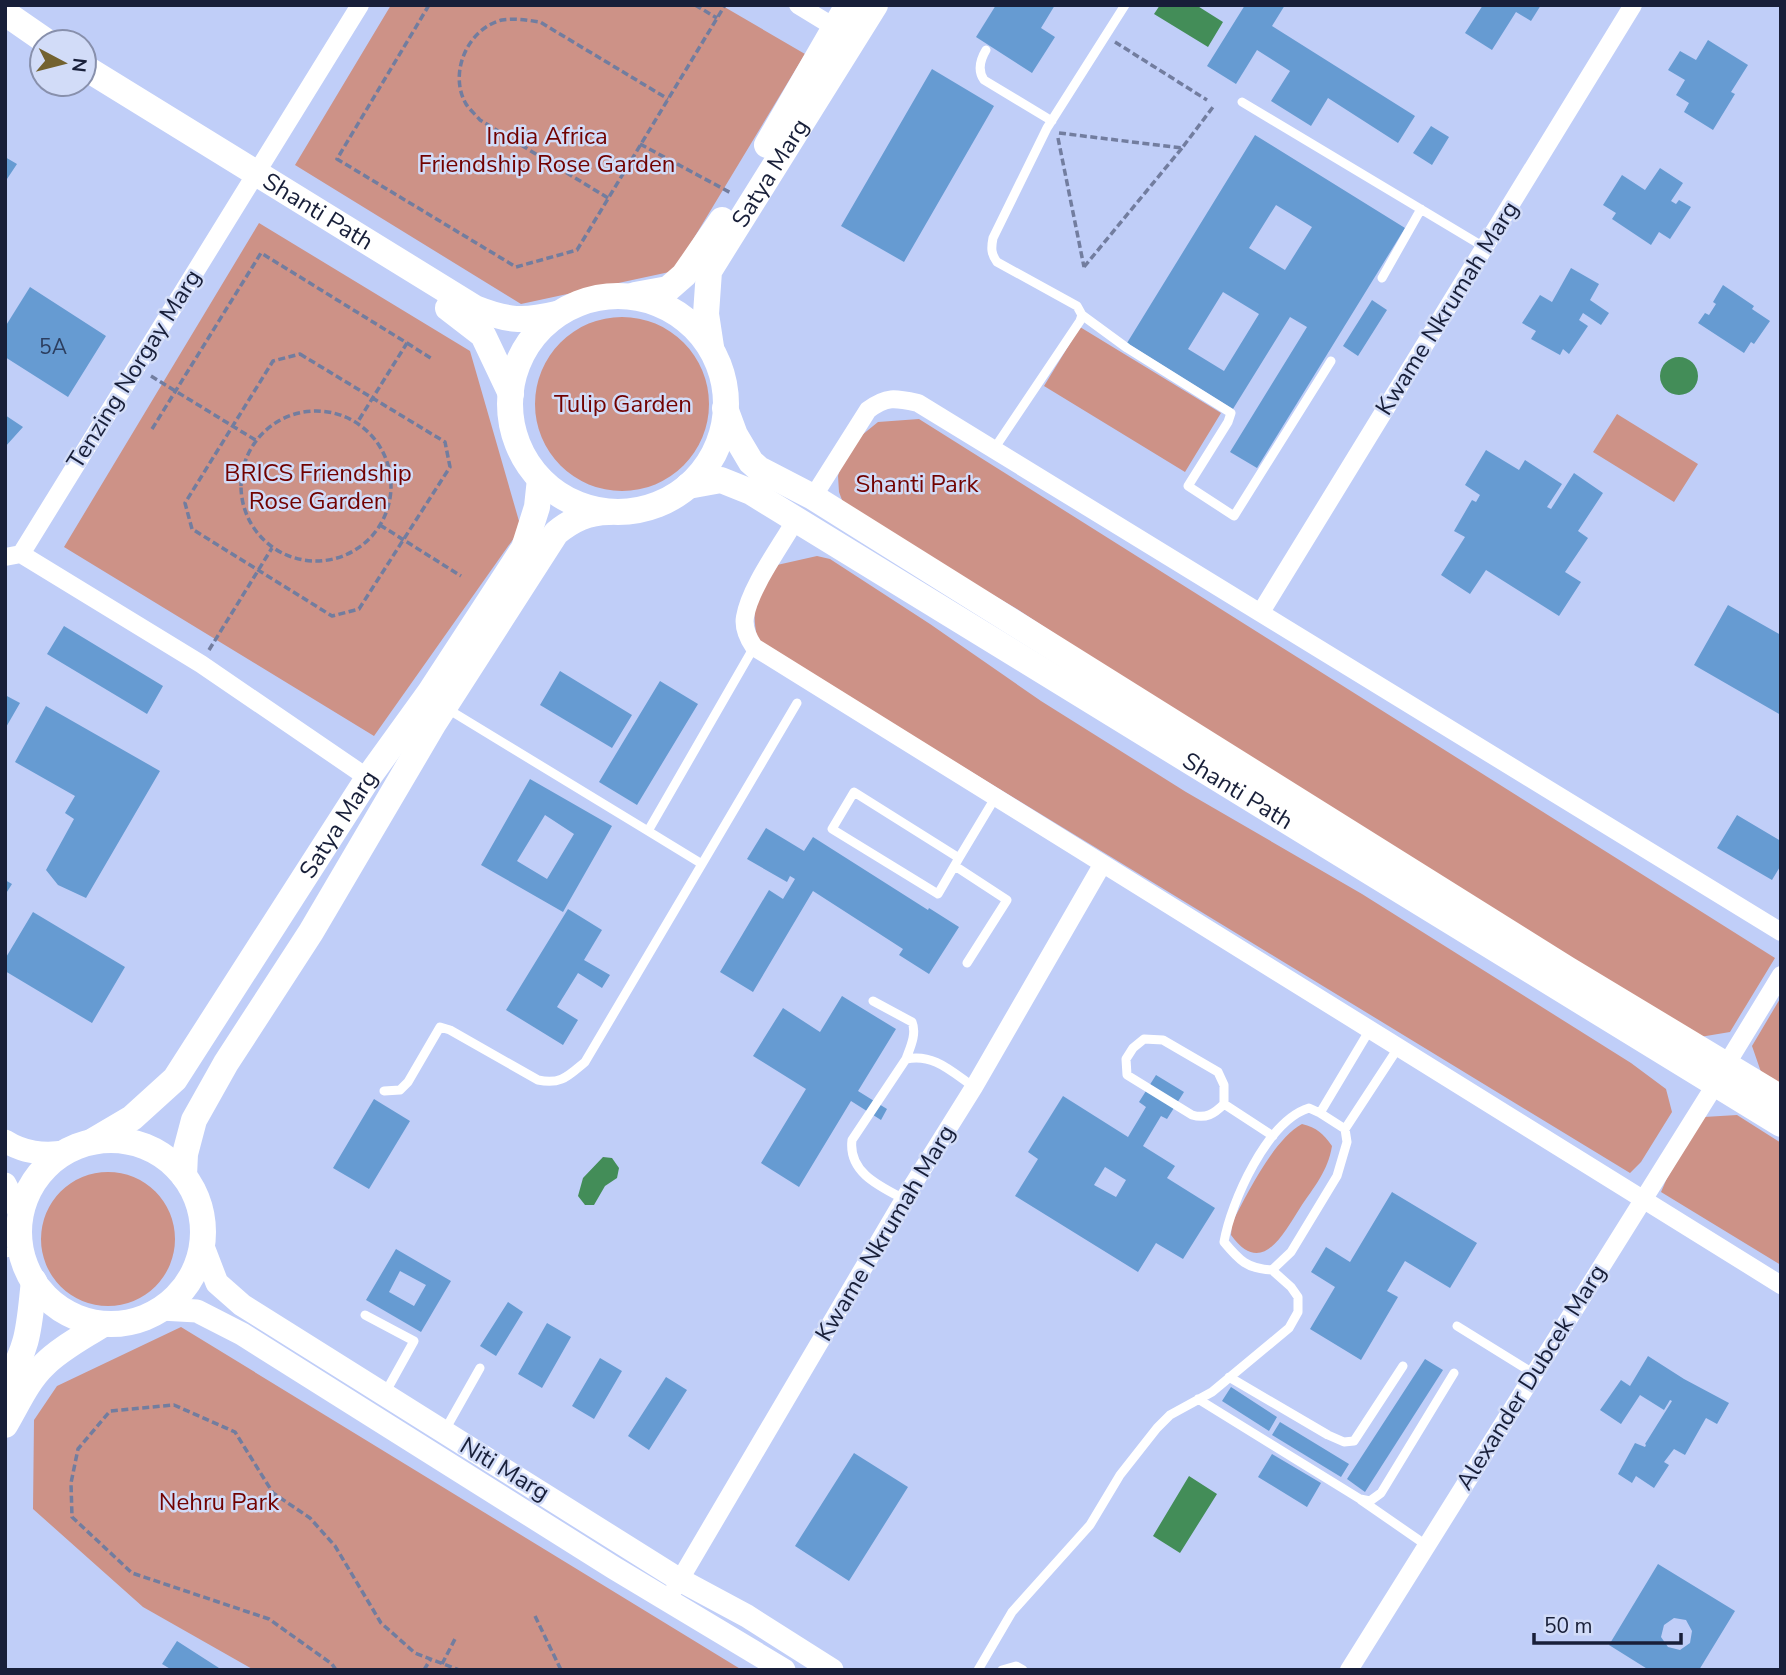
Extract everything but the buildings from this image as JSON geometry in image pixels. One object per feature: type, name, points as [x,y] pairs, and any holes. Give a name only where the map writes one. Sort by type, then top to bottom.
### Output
[{"type":"main road","name":"Satya Marg","points":[[712,351],[706,314],[709,271],[875,5]]},
{"type":"main road","points":[[5,13],[28,29]]},
{"type":"main road","name":"Satya Marg","points":[[622,296],[647,295],[668,289],[684,275],[718,228],[841,16]]},
{"type":"main road","points":[[5,29],[28,44]]},
{"type":"main road","name":"Shanti Path","points":[[98,76],[468,322],[483,335],[511,394]]},
{"type":"main road","name":"Shanti Path","points":[[98,87],[475,308],[512,320],[524,321],[561,313]]},
{"type":"main road","points":[[622,296],[658,304],[689,323],[712,351],[720,369],[725,408],[723,430],[715,451],[703,470],[688,486],[664,502],[638,510],[609,512],[572,502],[540,479],[520,448],[512,421],[511,394],[516,370],[526,347],[547,323],[584,302],[622,296]]},
{"type":"main road","name":"Shanti Path","points":[[725,408],[735,435],[751,462],[759,469],[813,497],[1424,880],[1721,1075],[1781,1124]]},
{"type":"main road","name":"Satya Marg","points":[[93,1142],[132,1118],[175,1079],[368,778],[430,692],[524,548],[537,507],[540,479]]},
{"type":"main road","name":"Shanti Path","points":[[688,486],[721,480],[733,483],[1721,1075],[1781,1098]]},
{"type":"main road","name":"Satya Marg","points":[[184,1176],[185,1154],[194,1120],[226,1063],[311,932],[445,707],[555,533],[571,521],[609,512]]},
{"type":"main road","points":[[108,1140],[137,1143],[163,1156],[184,1176],[196,1197],[202,1220],[202,1244],[195,1267],[184,1288],[161,1309],[139,1320],[103,1324],[86,1321],[63,1311],[44,1295],[13,1251],[26,1196],[36,1178],[65,1152],[93,1142],[108,1140]]},
{"type":"main road","points":[[5,1384],[21,1360],[34,1281]]},
{"type":"main road","points":[[5,1425],[25,1390],[43,1366],[61,1350],[103,1324]]},
{"type":"street","name":"Tenzing Norgay Marg","points":[[13,556],[136,367],[360,5]]},
{"type":"street","points":[[797,5],[841,16]]},
{"type":"street","name":"Kwame Nkrumah Marg","points":[[1261,612],[1633,5]]},
{"type":"street","points":[[813,497],[868,411],[882,400],[898,398],[918,403],[1781,932]]},
{"type":"street","points":[[796,519],[751,596],[744,619],[746,636],[754,648],[1781,1285]]},
{"type":"street","points":[[13,556],[201,664],[368,778]]},
{"type":"street","name":"Kwame Nkrumah Marg","points":[[668,1601],[904,1199],[974,1087],[1102,865]]},
{"type":"street","name":"Alexander Dubcek Marg","points":[[1349,1670],[1781,975]]},
{"type":"street","points":[[5,1140],[27,1151],[44,1155],[65,1152]]},
{"type":"street","points":[[5,1184],[21,1215]]},
{"type":"street","name":"Niti Marg","points":[[202,1244],[217,1283],[242,1305],[680,1580],[747,1616],[832,1670]]},
{"type":"street","name":"Niti Marg","points":[[161,1309],[197,1311],[242,1334],[668,1601],[784,1670]]},
{"type":"lane","points":[[1125,5],[1052,121],[993,238],[992,255],[997,262],[1077,306],[1082,315],[1126,348],[1231,413],[1188,486],[1234,516],[1331,361]]},
{"type":"lane","points":[[986,50],[979,61],[984,80],[1052,121]]},
{"type":"lane","points":[[1242,102],[1484,247]]},
{"type":"lane","points":[[1382,278],[1421,209]]},
{"type":"lane","points":[[994,449],[1082,315]]},
{"type":"lane","points":[[648,831],[754,648]]},
{"type":"lane","points":[[384,1091],[400,1090],[408,1082],[440,1027],[450,1030],[538,1080],[553,1083],[566,1077],[585,1062],[797,703]]},
{"type":"lane","points":[[445,707],[702,864]]},
{"type":"lane","points":[[967,963],[1007,900],[957,862],[854,792],[832,829],[938,894],[957,862],[995,798]]},
{"type":"lane","points":[[873,1001],[912,1022],[912,1043],[906,1059],[852,1140],[850,1152],[855,1164],[864,1174],[877,1185],[904,1199]]},
{"type":"lane","points":[[1320,1112],[1369,1031]]},
{"type":"lane","points":[[1144,1039],[1163,1040],[1217,1073],[1224,1085],[1224,1104],[1214,1113],[1202,1118],[1192,1115],[1127,1075],[1126,1059],[1133,1048],[1144,1039]]},
{"type":"lane","points":[[1272,1270],[1291,1252],[1337,1176],[1347,1142],[1345,1129],[1398,1048]]},
{"type":"lane","points":[[906,1059],[919,1056],[934,1060],[974,1087]]},
{"type":"lane","points":[[1224,1104],[1273,1136]]},
{"type":"lane","points":[[978,1670],[1013,1612],[1084,1533],[1120,1475],[1157,1429],[1170,1415],[1212,1392],[1289,1328],[1298,1312],[1298,1297],[1272,1270],[1262,1270],[1241,1262],[1224,1242],[1228,1220],[1241,1185],[1273,1136],[1296,1112],[1308,1108],[1320,1112],[1345,1129]]},
{"type":"lane","points":[[365,1315],[414,1341],[384,1395]]},
{"type":"lane","points":[[1457,1326],[1533,1373]]},
{"type":"lane","points":[[1230,1377],[1344,1442],[1354,1441],[1403,1366]]},
{"type":"lane","points":[[444,1432],[481,1368]]},
{"type":"lane","points":[[1360,1499],[1370,1501],[1381,1493],[1454,1373]]},
{"type":"lane","points":[[1198,1399],[1360,1499],[1426,1545]]},
{"type":"lane","points":[[1002,1670],[1016,1666],[1023,1670]]},
{"type":"path","points":[[429,5],[337,159],[516,267],[576,250],[725,5]]},
{"type":"path","points":[[695,5],[717,18]]},
{"type":"path","points":[[608,198],[480,120],[466,104],[460,87],[460,65],[468,45],[484,29],[500,20],[524,19],[540,22],[668,99]]},
{"type":"path","points":[[1105,35],[1207,100]]},
{"type":"path","points":[[1182,148],[1057,132],[1084,267],[1182,148],[1213,107]]},
{"type":"path","points":[[640,144],[737,196]]},
{"type":"path","points":[[152,429],[261,253],[432,359]]},
{"type":"path","points":[[357,424],[407,343]]},
{"type":"path","points":[[300,354],[444,442],[450,467],[359,609],[332,616],[192,529],[185,503],[233,426],[273,361],[300,354]]},
{"type":"path","points":[[136,367],[257,441]]},
{"type":"path","points":[[306,412],[336,414],[357,424],[373,437],[389,470],[389,506],[380,525],[366,543],[354,551],[326,561],[297,559],[272,548],[252,524],[243,497],[244,468],[257,441],[279,421],[306,412]]},
{"type":"path","points":[[380,525],[461,576]]},
{"type":"path","points":[[201,664],[272,548]]},
{"type":"path","points":[[336,1670],[332,1664],[269,1619],[132,1573],[72,1517],[71,1482],[78,1449],[110,1411],[174,1405],[236,1432],[273,1493],[310,1518],[335,1546],[381,1623],[415,1653],[459,1670]]},
{"type":"path","points":[[535,1616],[561,1670]]},
{"type":"path","points":[[442,1664],[455,1639]]},
{"type":"path","points":[[424,1670],[431,1659]]},
{"type":"green space","name":"India Africa Friendship Rose Garden","points":[[391,5],[721,5],[805,54],[674,271],[521,304],[295,165]]},
{"type":"green space","name":"BRICS Friendship Rose Garden","points":[[259,223],[470,351],[521,528],[374,736],[64,547]]},
{"type":"green space","name":"Tulip Garden","points":[[622,317],[655,324],[684,342],[702,371],[709,404],[702,437],[684,466],[655,484],[622,491],[589,484],[560,466],[542,437],[535,404],[542,371],[560,342],[589,324]]},
{"type":"green space","points":[[1080,327],[1221,413],[1185,472],[1044,386]]},
{"type":"green space","points":[[1617,414],[1698,464],[1674,502],[1593,452]]},
{"type":"green space","name":"Shanti Park","points":[[919,419],[1775,958],[1730,1032],[1700,1037],[1182,717],[1017,609],[845,508],[839,492],[838,476],[846,448],[878,422]]},
{"type":"green space","name":"Shanti Park","points":[[817,556],[830,559],[1041,701],[1186,792],[1362,894],[1631,1063],[1666,1089],[1672,1112],[1641,1162],[1630,1173],[758,642],[755,609],[770,575],[777,565]]},
{"type":"green space","points":[[1781,997],[1781,1085],[1761,1072],[1752,1046]]},
{"type":"green space","points":[[1737,1115],[1781,1143],[1781,1265],[1661,1192],[1704,1117]]},
{"type":"green space","points":[[1302,1124],[1319,1132],[1332,1146],[1324,1171],[1279,1239],[1262,1252],[1252,1253],[1231,1235],[1232,1223],[1272,1154],[1292,1131]]},
{"type":"green space","points":[[108,1172],[134,1177],[155,1192],[170,1213],[175,1239],[170,1265],[155,1286],[134,1301],[108,1306],[82,1301],[61,1286],[46,1265],[41,1239],[46,1213],[61,1192],[82,1177]]},
{"type":"green space","name":"Nehru Park","points":[[181,1327],[742,1670],[254,1670],[143,1607],[33,1509],[34,1420],[57,1386]]},
{"type":"shaded area","points":[[1160,5],[1196,5],[1223,22],[1208,47],[1154,14]]},
{"type":"shaded area","points":[[1679,357],[1693,362],[1698,376],[1693,390],[1679,395],[1665,390],[1660,376],[1665,362]]},
{"type":"shaded area","points":[[603,1157],[612,1158],[619,1168],[617,1178],[605,1186],[594,1205],[585,1205],[578,1196],[583,1178]]},
{"type":"shaded area","points":[[1189,1476],[1217,1494],[1180,1553],[1153,1536]]}]
